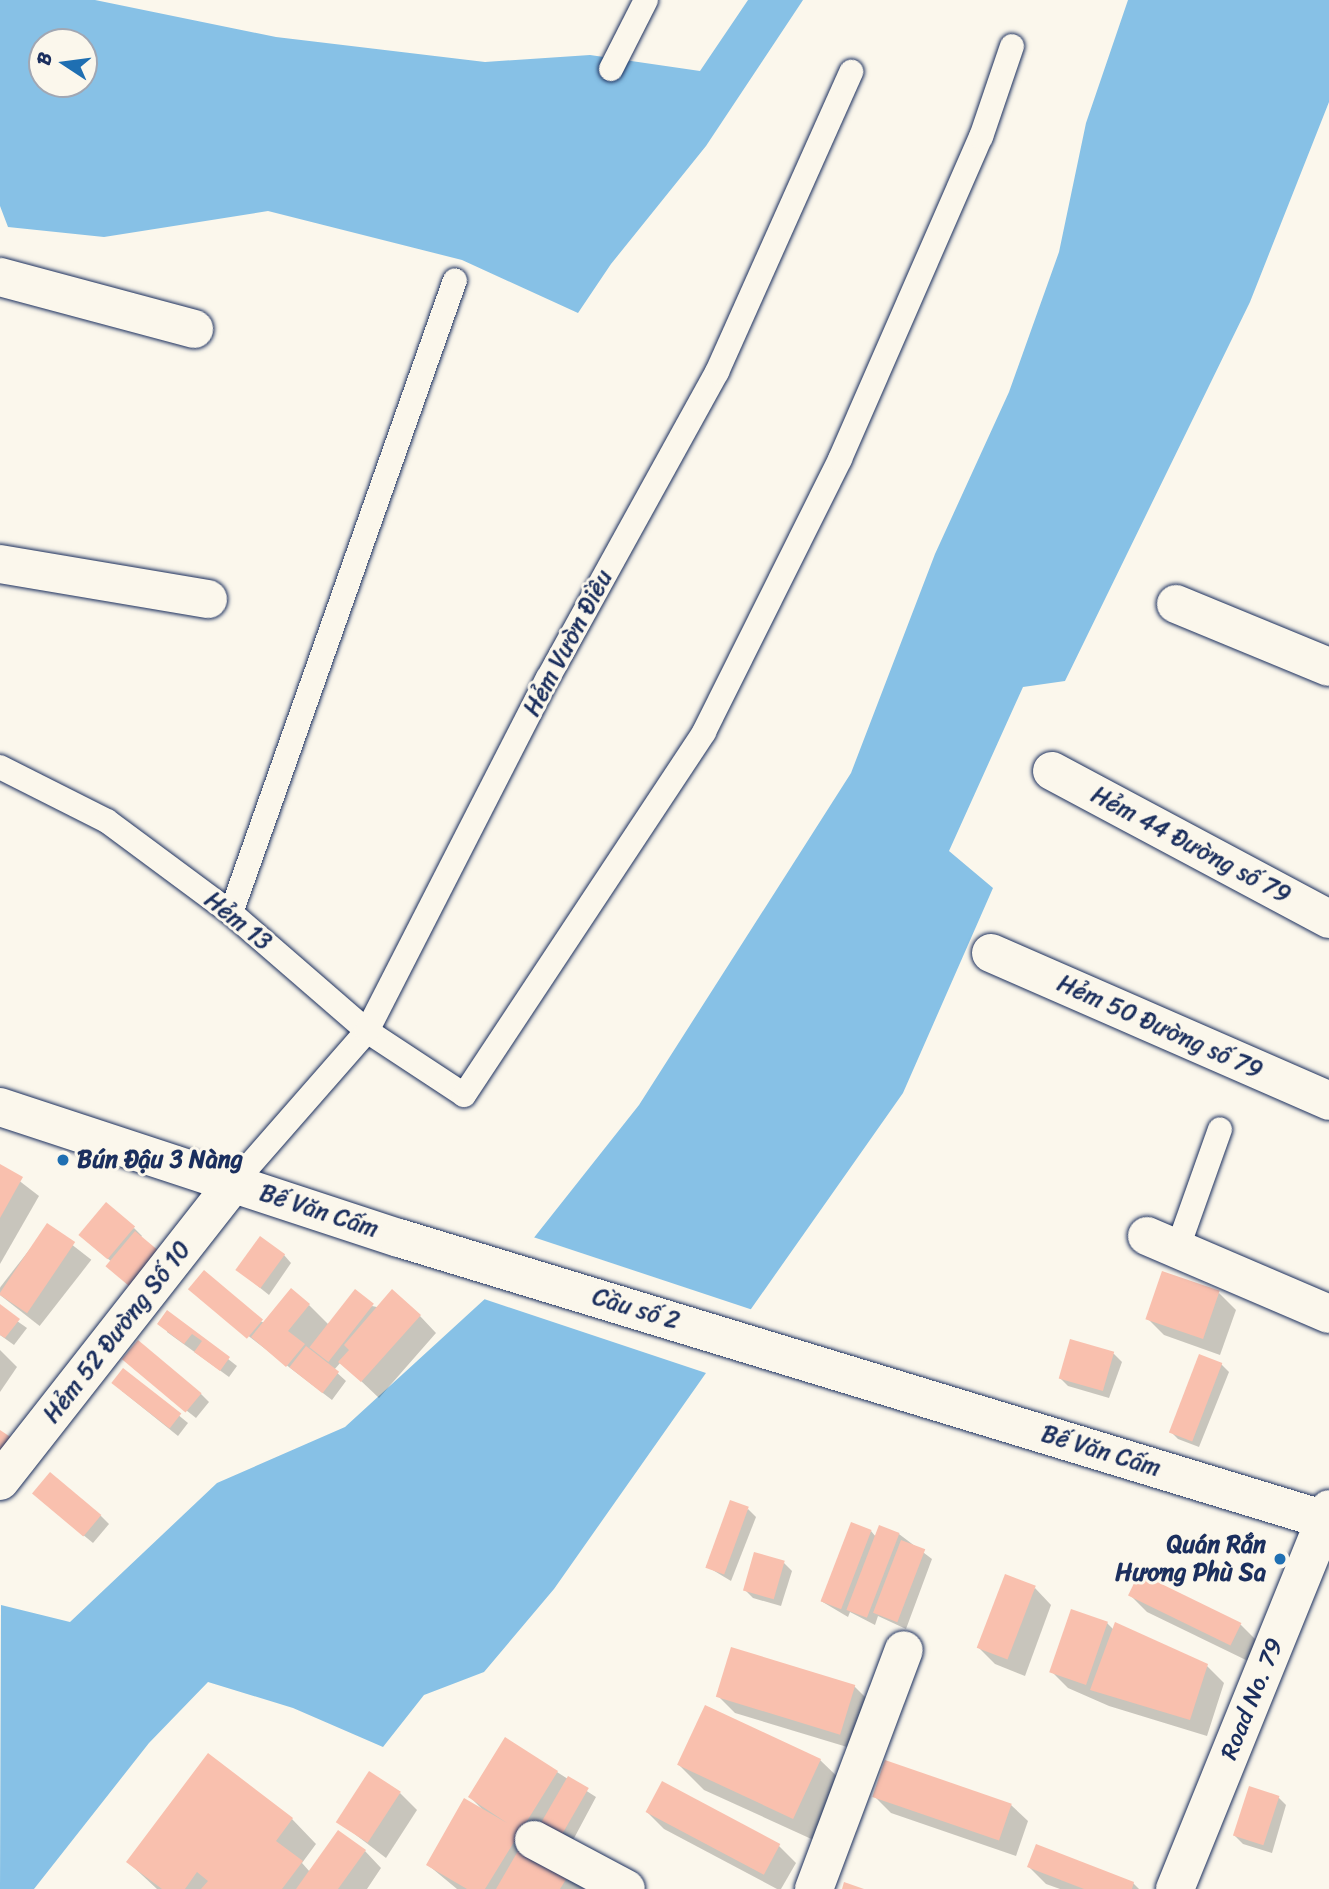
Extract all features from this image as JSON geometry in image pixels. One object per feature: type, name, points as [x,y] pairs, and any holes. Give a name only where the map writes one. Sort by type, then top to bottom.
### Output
[{"type":"street","points":[[0,277],[194,329]]},
{"type":"street","points":[[0,564],[208,599]]},
{"type":"street","points":[[1176,604],[1329,667]]},
{"type":"street","name":"Hẻm 44 Đường số 79","points":[[1052,771],[1329,919]]},
{"type":"street","name":"Hẻm 50 Đường số 79","points":[[991,953],[1329,1101]]},
{"type":"street","name":"Bế Văn Cấm","points":[[0,1107],[399,1238]]},
{"type":"street","name":"Hẻm 52 Đường Số 10","points":[[0,1481],[234,1183]]},
{"type":"street","name":"Cầu số 2","points":[[399,1238],[874,1381]]},
{"type":"street","points":[[1162,1243],[1329,1314]]},
{"type":"street","name":"Bế Văn Cấm","points":[[874,1381],[1328,1516]]},
{"type":"street","name":"Road No. 79","points":[[1175,1889],[1328,1516]]},
{"type":"street","points":[[814,1889],[904,1650]]},
{"type":"street","points":[[534,1840],[626,1889]]},
{"type":"lane","points":[[611,69],[646,0]]},
{"type":"lane","name":"Hẻm 13","points":[[0,767],[107,821],[231,913],[367,1031],[464,1095],[704,732],[840,459],[981,137],[1012,46]]},
{"type":"lane","name":"Hẻm Vườn Điều","points":[[234,1183],[367,1031],[548,678],[717,372],[851,72]]},
{"type":"lane","points":[[231,913],[455,281]]},
{"type":"lane","points":[[1162,1243],[1220,1129]]},
{"type":"water","points":[[0,0],[95,0],[276,37],[485,62],[590,55],[700,71],[748,0],[803,0],[706,146],[611,264],[578,313],[462,260],[268,211],[104,237],[8,227],[0,206]]},
{"type":"water","points":[[1128,0],[1329,0],[1329,102],[1250,302],[1065,681],[1023,687],[949,851],[993,888],[903,1093],[554,1589],[484,1672],[424,1695],[383,1747],[293,1708],[208,1682],[149,1743],[34,1889],[0,1889],[1,1605],[70,1622],[217,1483],[345,1427],[487,1297],[639,1105],[851,773],[935,554],[1009,392],[1059,252],[1086,123]]},
{"type":"pier","points":[[530,1236],[756,1311],[712,1375],[481,1298]]},
{"type":"building","points":[[0,1164],[23,1177],[0,1218]]},
{"type":"building","points":[[106,1202],[135,1226],[107,1259],[78,1235]]},
{"type":"building","points":[[47,1223],[75,1242],[27,1313],[0,1293]]},
{"type":"building","points":[[135,1231],[165,1256],[135,1291],[105,1266]]},
{"type":"building","points":[[260,1236],[285,1254],[260,1288],[235,1270]]},
{"type":"building","points":[[204,1270],[263,1319],[247,1339],[188,1289]]},
{"type":"building","points":[[1162,1271],[1220,1291],[1203,1339],[1145,1319]]},
{"type":"building","points":[[291,1288],[310,1304],[288,1331],[305,1344],[286,1367],[251,1337]]},
{"type":"building","points":[[355,1289],[374,1304],[328,1362],[309,1347]]},
{"type":"building","points":[[392,1289],[421,1315],[361,1382],[338,1362],[349,1350],[344,1345]]},
{"type":"building","points":[[0,1304],[20,1319],[5,1338],[0,1335]]},
{"type":"building","points":[[167,1310],[230,1357],[220,1371],[194,1352],[202,1341],[192,1334],[184,1344],[157,1324]]},
{"type":"building","points":[[1070,1339],[1114,1352],[1103,1391],[1059,1378]]},
{"type":"building","points":[[138,1340],[202,1393],[186,1413],[122,1359]]},
{"type":"building","points":[[306,1346],[339,1372],[322,1393],[289,1367]]},
{"type":"building","points":[[1199,1354],[1222,1363],[1192,1441],[1169,1432]]},
{"type":"building","points":[[123,1368],[181,1414],[170,1429],[111,1383]]},
{"type":"building","points":[[0,1430],[15,1440],[0,1463]]},
{"type":"building","points":[[50,1472],[101,1515],[83,1537],[32,1493]]},
{"type":"building","points":[[730,1500],[749,1507],[724,1574],[705,1568]]},
{"type":"building","points":[[851,1522],[872,1530],[841,1609],[821,1601]]},
{"type":"building","points":[[879,1525],[900,1533],[867,1618],[846,1610]]},
{"type":"building","points":[[901,1540],[925,1549],[897,1622],[873,1613]]},
{"type":"building","points":[[754,1552],[785,1561],[774,1599],[743,1590]]},
{"type":"building","points":[[1139,1573],[1241,1623],[1231,1645],[1128,1595]]},
{"type":"building","points":[[1005,1574],[1036,1586],[1007,1660],[977,1648]]},
{"type":"building","points":[[1071,1609],[1108,1622],[1086,1685],[1049,1672]]},
{"type":"building","points":[[1115,1622],[1208,1664],[1190,1720],[1090,1690]]},
{"type":"building","points":[[731,1647],[855,1685],[840,1735],[716,1697]]},
{"type":"building","points":[[705,1705],[821,1759],[793,1819],[677,1765]]},
{"type":"building","points":[[505,1737],[558,1771],[485,1889],[467,1889],[426,1865],[464,1798],[507,1823],[468,1797]]},
{"type":"building","points":[[208,1753],[293,1818],[276,1841],[303,1861],[282,1889],[201,1889],[208,1881],[197,1872],[185,1889],[162,1889],[126,1862]]},
{"type":"building","points":[[885,1760],[1012,1804],[999,1841],[872,1797]]},
{"type":"building","points":[[369,1771],[401,1792],[368,1843],[336,1822]]},
{"type":"building","points":[[568,1776],[589,1788],[553,1849],[532,1837]]},
{"type":"building","points":[[662,1781],[780,1844],[764,1875],[646,1812]]},
{"type":"building","points":[[1249,1786],[1279,1796],[1263,1845],[1233,1835]]},
{"type":"building","points":[[338,1830],[366,1850],[338,1889],[296,1889]]},
{"type":"building","points":[[522,1844],[570,1873],[560,1889],[496,1889]]},
{"type":"building","points":[[1036,1844],[1134,1882],[1132,1889],[1084,1889],[1027,1867]]},
{"type":"building","points":[[844,1882],[864,1889],[842,1889]]},
{"type":"place","name":"Bún Đậu 3 Nàng","points":[[63,1160]]},
{"type":"place","name":"Quán Rắn Hương Phù Sa","points":[[1280,1559]]}]
